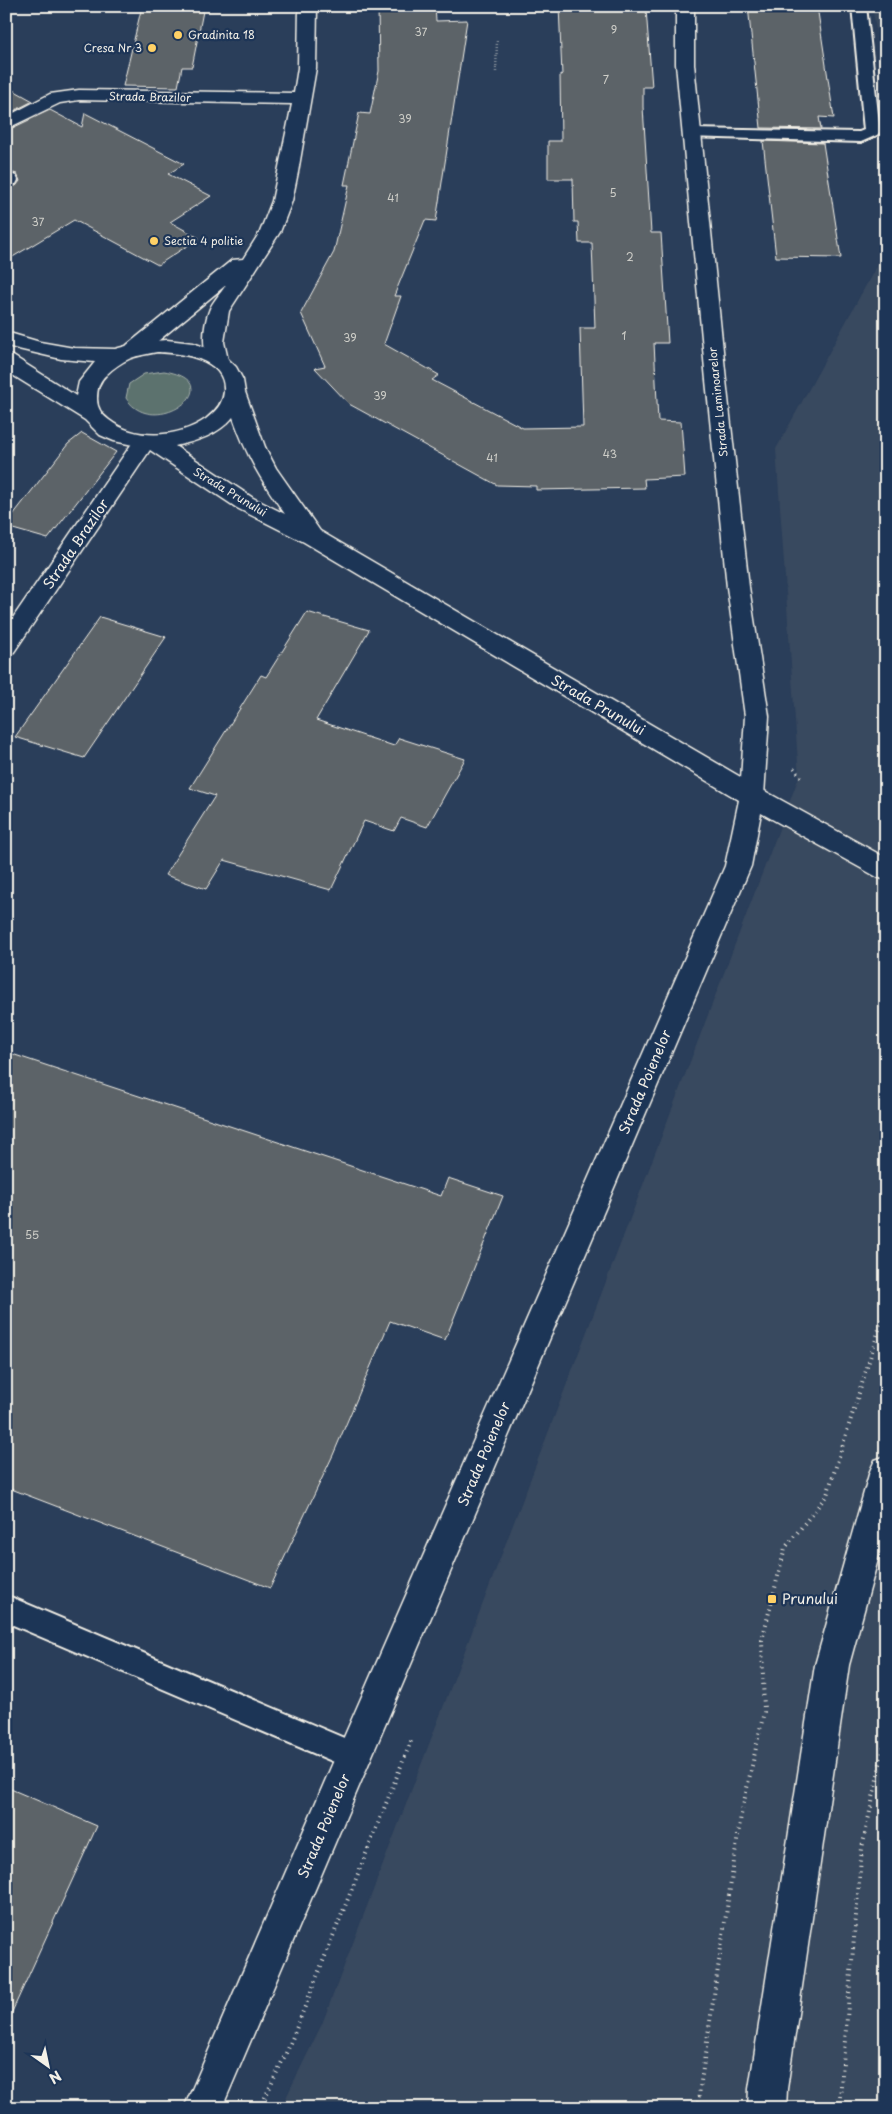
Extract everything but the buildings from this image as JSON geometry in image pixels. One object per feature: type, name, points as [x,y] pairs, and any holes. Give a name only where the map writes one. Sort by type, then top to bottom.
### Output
[{"type":"street","points":[[218,360],[214,342],[219,311],[270,232],[282,200],[289,172],[307,68],[308,6]]},
{"type":"street","name":"Strada Laminoarelor","points":[[684,6],[685,64],[737,577],[757,716],[752,796]]},
{"type":"street","name":"Strada Brazilor","points":[[6,124],[56,98],[79,95],[301,99]]},
{"type":"street","points":[[90,415],[85,402],[86,389],[92,377],[103,366],[126,353],[258,249]]},
{"type":"street","points":[[6,338],[35,349],[62,354],[126,353],[157,346],[180,346],[201,351],[218,360],[228,370],[234,381],[235,393],[229,408],[217,422],[204,429],[176,439],[149,441],[127,438],[111,433],[99,425],[90,415],[6,361]]},
{"type":"street","name":"Strada Prunului","points":[[235,393],[254,447],[266,470],[312,537]]},
{"type":"street","name":"Strada Brazilor","points":[[6,646],[149,441]]},
{"type":"street","name":"Strada Prunului","points":[[149,441],[245,503],[312,537],[752,796],[886,870]]},
{"type":"street","name":"Strada Poienelor","points":[[204,2108],[353,1756],[738,866],[752,796]]},
{"type":"street","points":[[767,2108],[768,2089],[832,1665],[886,1471]]},
{"type":"lane","points":[[692,134],[861,137],[872,132],[859,6]]},
{"type":"lane","points":[[6,1608],[353,1756]]},
{"type":"path","points":[[496,72],[497,41]]},
{"type":"path","points":[[757,716],[803,782]]},
{"type":"path","points":[[697,2108],[740,1815],[764,1712],[762,1640],[785,1548],[827,1495],[886,1307]]},
{"type":"path","points":[[839,2108],[862,1848],[886,1738]]},
{"type":"shaded area","points":[[872,6],[886,6],[886,88]]},
{"type":"shaded area","points":[[886,249],[886,2108],[281,2108],[322,2024],[799,777],[776,449]]},
{"type":"green space","points":[[164,371],[184,377],[192,386],[190,396],[182,405],[169,412],[154,414],[139,410],[126,398],[129,384],[144,374]]},
{"type":"place","name":"Gradinita 18","points":[[178,35]]},
{"type":"place","name":"Cresa Nr 3","points":[[152,48]]},
{"type":"place","name":"Sectia 4 politie","points":[[154,241]]},
{"type":"place","name":"Prunului","points":[[772,1599]]}]
